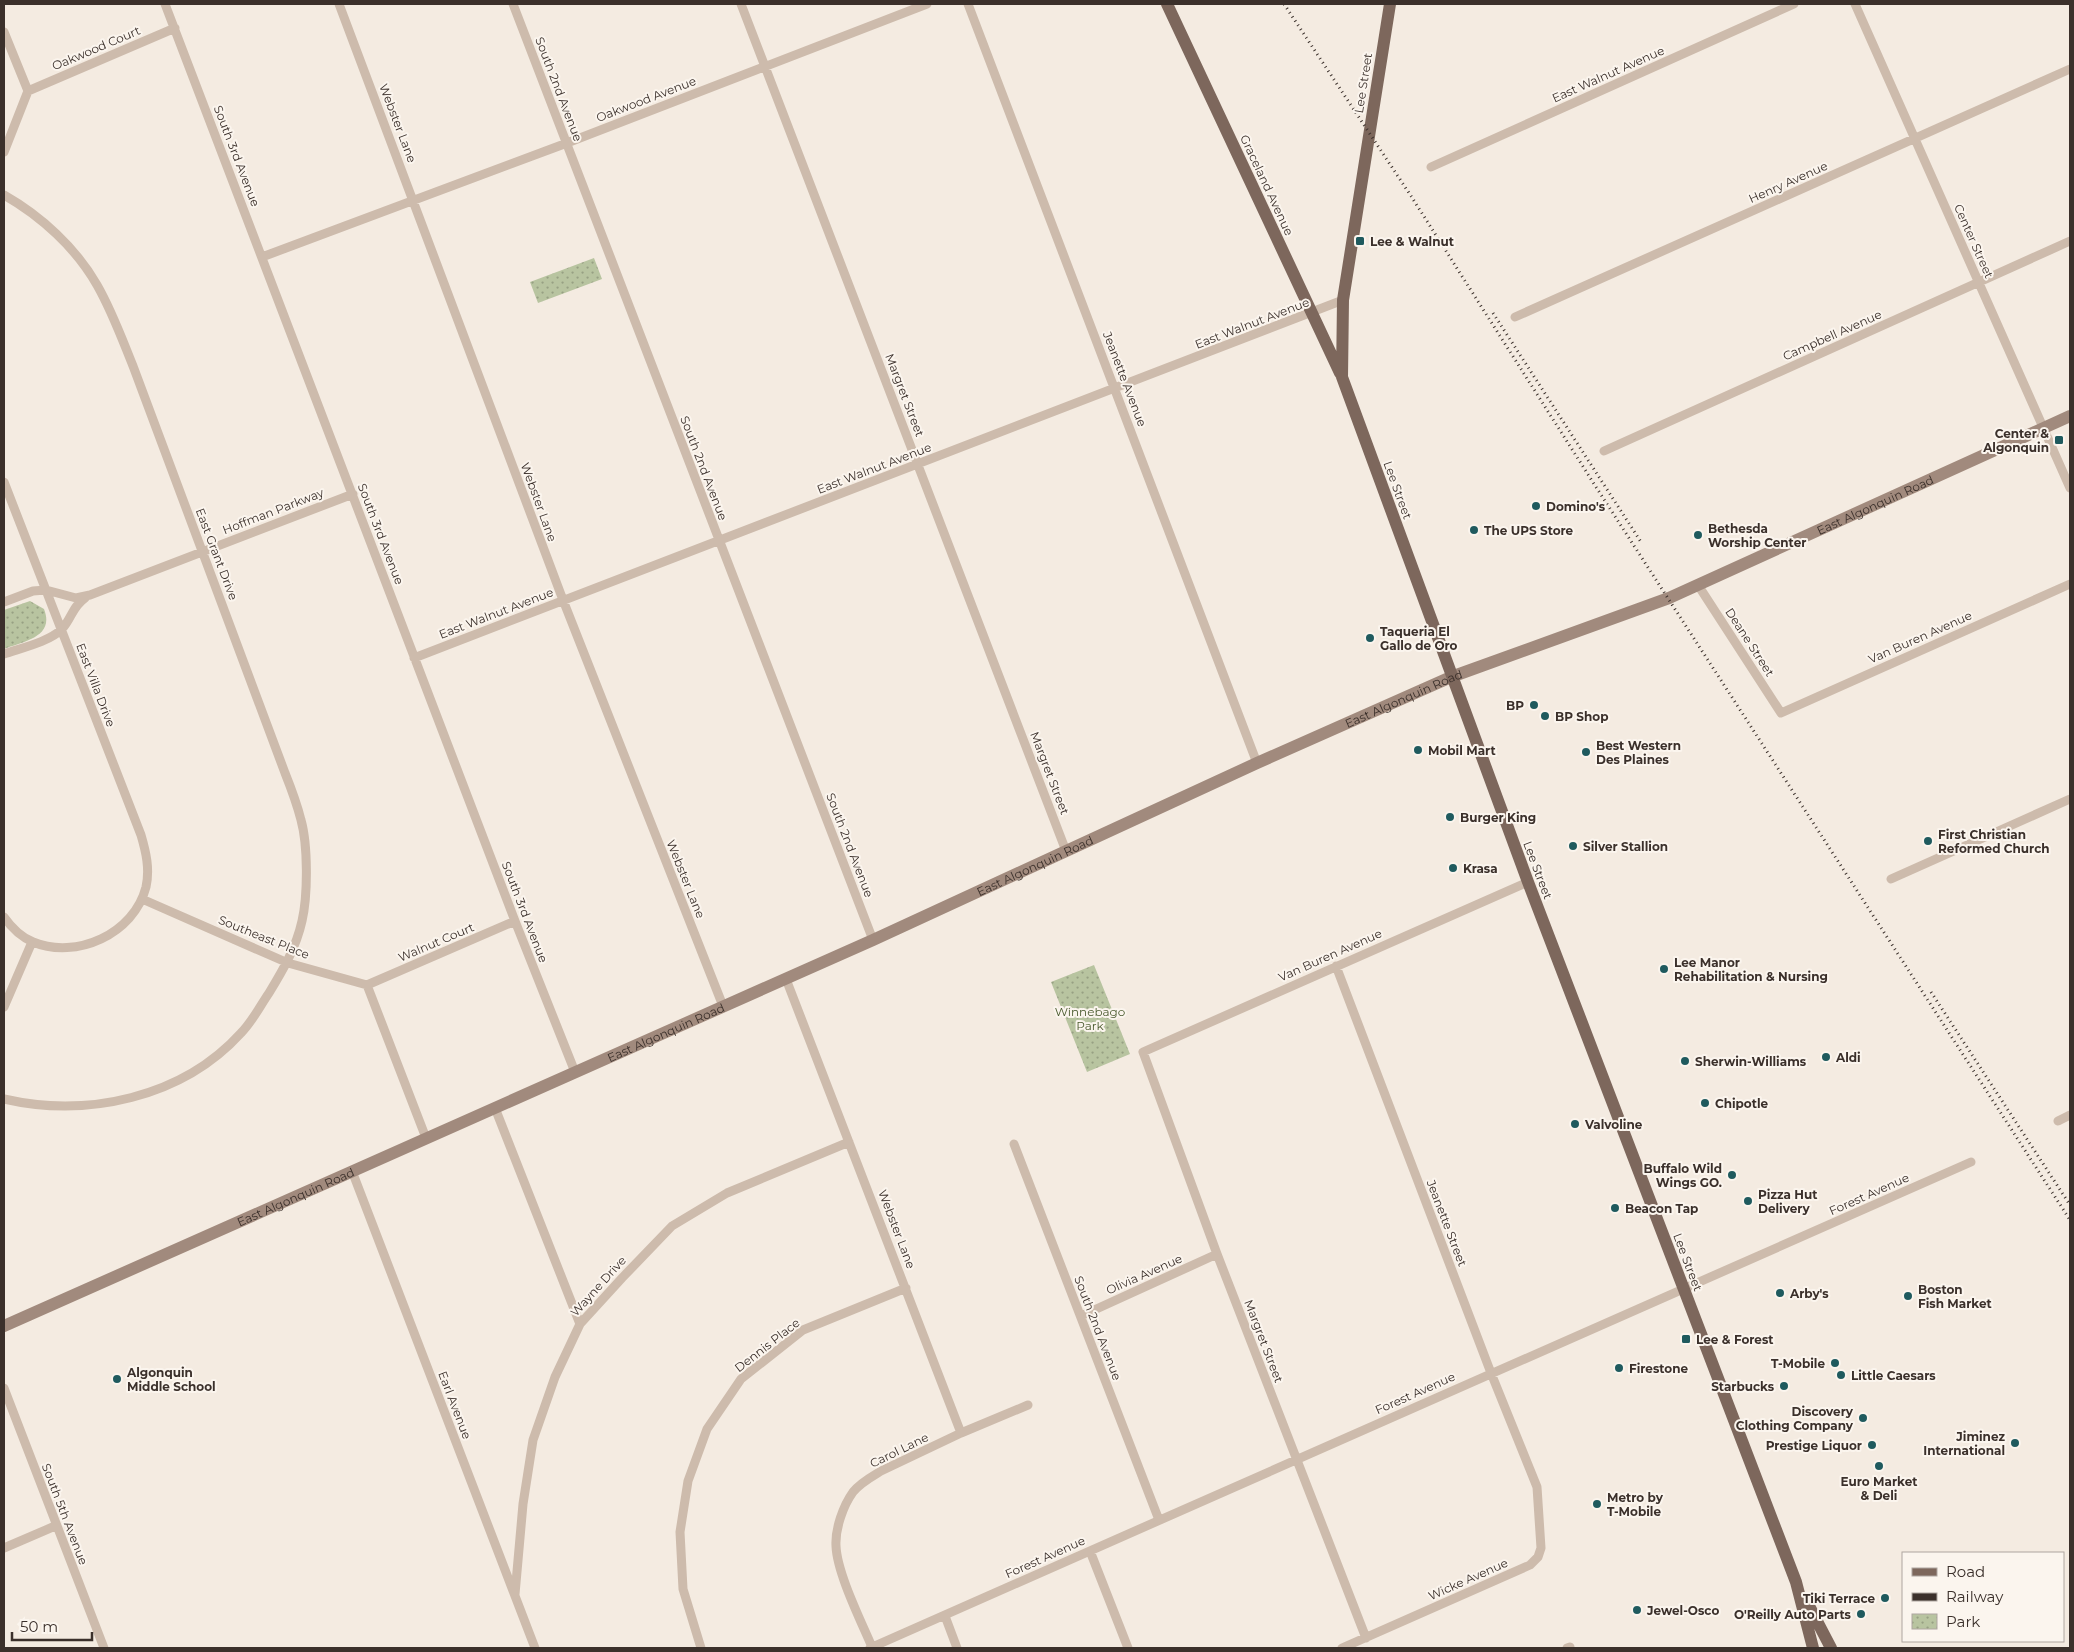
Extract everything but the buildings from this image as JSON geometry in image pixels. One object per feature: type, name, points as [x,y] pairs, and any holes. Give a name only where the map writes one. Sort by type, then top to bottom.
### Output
[{"type":"main road","name":"Graceland Avenue","points":[[1167,4],[1342,377]]},
{"type":"main road","name":"Lee Street","points":[[1390,4],[1343,300],[1342,377],[1528,882],[1683,1288],[1741,1434],[1796,1582],[1813,1648]]},
{"type":"main road","name":"Lee Street","points":[[1796,1582],[1831,1648]]},
{"type":"street","name":"South 3rd Avenue","points":[[165,4],[414,658],[575,1072]]},
{"type":"street","name":"Webster Lane","points":[[339,4],[563,600],[723,1006]]},
{"type":"street","name":"South 2nd Avenue","points":[[513,4],[873,940]]},
{"type":"street","name":"Margret Street","points":[[741,4],[1066,851]]},
{"type":"street","name":"Oakwood Avenue","points":[[262,258],[927,4]]},
{"type":"street","name":"Jeanette Avenue","points":[[968,4],[1257,763]]},
{"type":"street","name":"East Walnut Avenue","points":[[1431,167],[1794,4]]},
{"type":"street","name":"Center Street","points":[[1855,4],[2070,488]]},
{"type":"street","name":"Oakwood Court","points":[[28,91],[175,28]]},
{"type":"street","points":[[4,32],[28,91],[4,152]]},
{"type":"street","name":"Henry Avenue","points":[[1515,317],[2070,70]]},
{"type":"street","name":"East Grant Drive","points":[[4,196],[33,213],[58,235],[96,284],[107,304],[133,366],[302,820],[306,877],[302,921],[288,963],[241,1033],[212,1058],[190,1073],[162,1087],[127,1099],[93,1106],[51,1106],[4,1100]]},
{"type":"street","name":"Campbell Avenue","points":[[1604,452],[2070,242]]},
{"type":"street","name":"East Walnut Avenue","points":[[414,658],[1343,300]]},
{"type":"street","name":"East Algonquin Road","points":[[4,1326],[873,940],[1451,676],[1669,598],[2070,416]]},
{"type":"street","name":"East Villa Drive","points":[[4,482],[141,835],[148,869],[142,899]]},
{"type":"street","name":"Hoffman Parkway","points":[[4,602],[33,591],[46,590],[76,598],[90,595],[353,494]]},
{"type":"street","name":"Van Buren Avenue","points":[[1781,713],[2070,584]]},
{"type":"street","name":"Deane Street","points":[[1698,585],[1781,713]]},
{"type":"street","name":"Hoffman Parkway","points":[[61,630],[77,604],[90,595]]},
{"type":"street","points":[[4,654],[52,637],[61,630]]},
{"type":"street","points":[[1891,879],[2070,799]]},
{"type":"street","name":"Van Buren Avenue","points":[[1143,1052],[1528,882]]},
{"type":"street","points":[[4,917],[13,928],[32,942],[71,948],[92,943],[110,934],[126,922],[142,899]]},
{"type":"street","name":"Southeast Place","points":[[142,899],[288,963],[367,985]]},
{"type":"street","name":"Walnut Court","points":[[367,985],[515,921]]},
{"type":"street","points":[[4,1007],[32,942]]},
{"type":"street","name":"Jeanette Street","points":[[1336,966],[1491,1373],[1537,1487]]},
{"type":"street","name":"Webster Lane","points":[[786,979],[962,1433]]},
{"type":"street","points":[[367,985],[426,1138]]},
{"type":"street","name":"Margret Street","points":[[1143,1052],[1217,1254],[1366,1638]]},
{"type":"street","points":[[495,1108],[580,1324]]},
{"type":"street","points":[[2058,1121],[2070,1115]]},
{"type":"street","name":"Wayne Drive","points":[[515,1594],[523,1504],[533,1440],[555,1377],[580,1324],[672,1226],[727,1193],[849,1142]]},
{"type":"street","name":"South 2nd Avenue","points":[[1014,1144],[1159,1520]]},
{"type":"street","name":"Forest Avenue","points":[[871,1648],[1972,1162]]},
{"type":"street","name":"Earl Avenue","points":[[352,1172],[535,1648]]},
{"type":"street","name":"Olivia Avenue","points":[[1081,1316],[1217,1254]]},
{"type":"street","name":"Dennis Place","points":[[701,1648],[683,1589],[680,1532],[688,1481],[707,1429],[741,1380],[803,1330],[906,1288]]},
{"type":"street","name":"South 5th Avenue","points":[[4,1388],[55,1526],[104,1648]]},
{"type":"street","name":"Carol Lane","points":[[871,1648],[849,1593],[836,1547],[837,1535],[845,1506],[854,1491],[868,1478],[962,1433],[1028,1405]]},
{"type":"street","name":"Wicke Avenue","points":[[1342,1648],[1530,1565],[1538,1557],[1541,1548],[1537,1487]]},
{"type":"street","points":[[4,1548],[55,1526]]},
{"type":"street","points":[[1090,1551],[1128,1648]]},
{"type":"street","points":[[944,1616],[957,1648]]},
{"type":"green space","points":[[594,258],[602,279],[538,303],[530,282]]},
{"type":"green space","points":[[30,601],[44,609],[45,626],[36,636],[4,649],[4,610]]},
{"type":"green space","name":"Winnebago Park","points":[[1094,965],[1130,1054],[1087,1072],[1051,982]]},
{"type":"railway","points":[[1284,4],[1411,196],[1596,487],[2070,1220]]},
{"type":"railway","points":[[1493,313],[1641,542]]},
{"type":"railway","points":[[1931,992],[2070,1205]]},
{"type":"place","name":"Lee & Walnut","points":[[1360,241]]},
{"type":"place","name":"Center & Algonquin","points":[[2059,440]]},
{"type":"place","name":"Domino's","points":[[1536,506]]},
{"type":"place","name":"The UPS Store","points":[[1474,530]]},
{"type":"place","name":"Bethesda Worship Center","points":[[1698,535]]},
{"type":"place","name":"Taqueria El Gallo de Oro","points":[[1370,638]]},
{"type":"place","name":"BP","points":[[1534,705]]},
{"type":"place","name":"BP Shop","points":[[1545,716]]},
{"type":"place","name":"Mobil Mart","points":[[1418,750]]},
{"type":"place","name":"Best Western Des Plaines","points":[[1586,752]]},
{"type":"place","name":"Burger King","points":[[1450,817]]},
{"type":"place","name":"First Christian Reformed Church","points":[[1928,841]]},
{"type":"place","name":"Silver Stallion","points":[[1573,846]]},
{"type":"place","name":"Krasa","points":[[1453,868]]},
{"type":"place","name":"Lee Manor Rehabilitation & Nursing","points":[[1664,969]]},
{"type":"place","name":"Aldi","points":[[1826,1057]]},
{"type":"place","name":"Sherwin-Williams","points":[[1685,1061]]},
{"type":"place","name":"Chipotle","points":[[1705,1103]]},
{"type":"place","name":"Valvoline","points":[[1575,1124]]},
{"type":"place","name":"Buffalo Wild Wings GO.","points":[[1732,1175]]},
{"type":"place","name":"Pizza Hut Delivery","points":[[1748,1201]]},
{"type":"place","name":"Beacon Tap","points":[[1615,1208]]},
{"type":"place","name":"Arby's","points":[[1780,1293]]},
{"type":"place","name":"Boston Fish Market","points":[[1908,1296]]},
{"type":"place","name":"Lee & Forest","points":[[1686,1339]]},
{"type":"place","name":"T-Mobile","points":[[1835,1363]]},
{"type":"place","name":"Firestone","points":[[1619,1368]]},
{"type":"place","name":"Little Caesars","points":[[1841,1375]]},
{"type":"place","name":"Algonquin Middle School","points":[[117,1379]]},
{"type":"place","name":"Starbucks","points":[[1784,1386]]},
{"type":"place","name":"Discovery Clothing Company","points":[[1863,1418]]},
{"type":"place","name":"Jiminez International","points":[[2015,1443]]},
{"type":"place","name":"Prestige Liquor","points":[[1872,1445]]},
{"type":"place","name":"Euro Market & Deli","points":[[1879,1466]]},
{"type":"place","name":"Metro by T-Mobile","points":[[1597,1504]]},
{"type":"place","name":"Tiki Terrace","points":[[1885,1598]]},
{"type":"place","name":"Jewel-Osco","points":[[1637,1610]]},
{"type":"place","name":"O'Reilly Auto Parts","points":[[1861,1614]]}]
